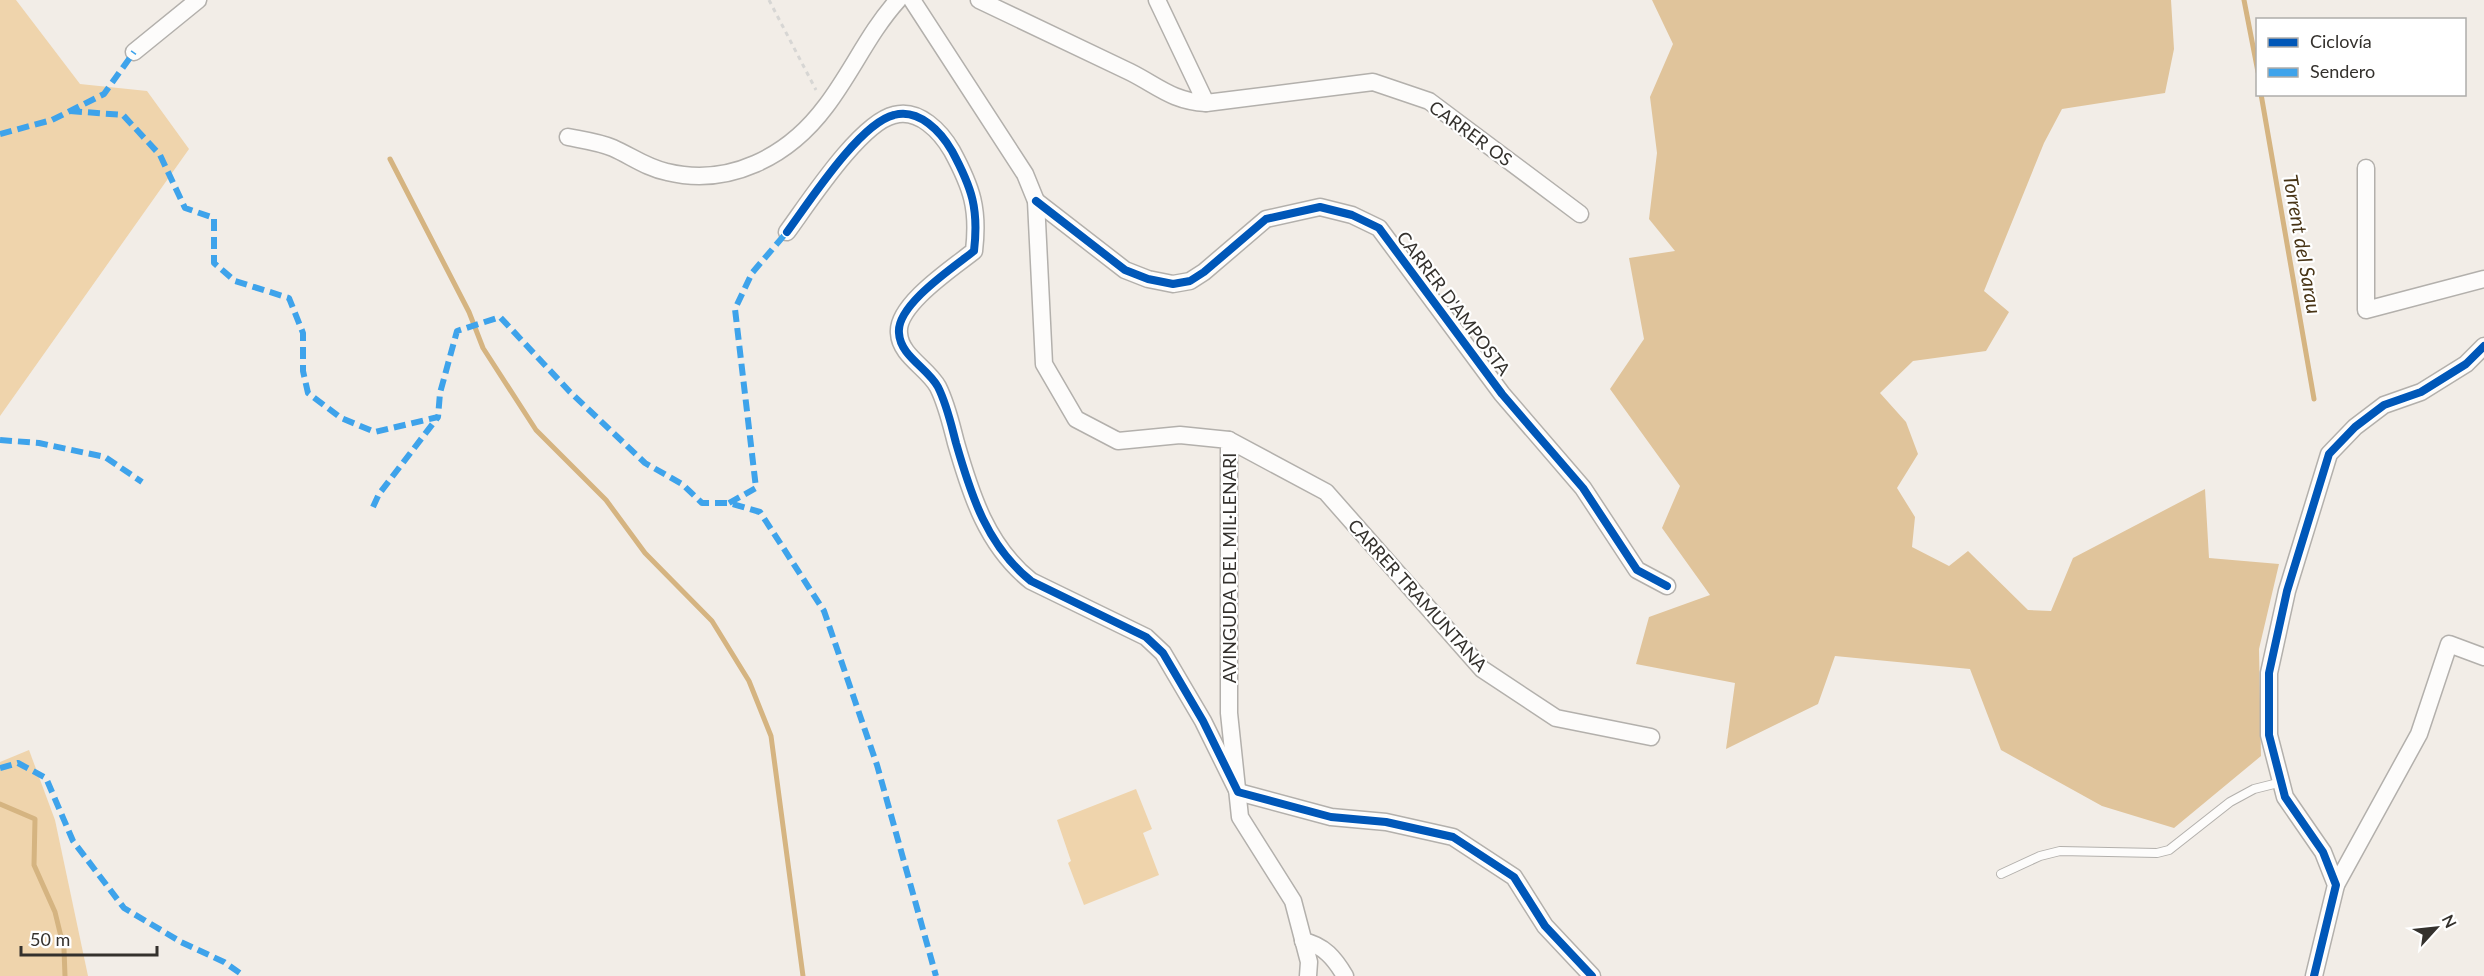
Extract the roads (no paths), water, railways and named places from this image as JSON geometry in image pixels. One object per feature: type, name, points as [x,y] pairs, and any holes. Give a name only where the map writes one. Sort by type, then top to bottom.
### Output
[{"type":"street","points":[[134,52],[198,0]]},
{"type":"street","points":[[568,137],[612,147],[636,161],[665,172],[698,178],[730,174],[758,165],[782,149],[825,107],[884,16],[898,0]]},
{"type":"street","name":"AVINGUDA DEL MIL·LENARI","points":[[912,0],[1025,174],[1036,201],[1044,364],[1076,419],[1118,441],[1180,435],[1229,440],[1229,713],[1240,817],[1293,901],[1309,962],[1308,976]]},
{"type":"street","points":[[979,0],[1135,75],[1169,95],[1187,102],[1206,103],[1157,0]]},
{"type":"street","name":"CARRER OS","points":[[1206,103],[1373,82],[1429,101],[1581,214]]},
{"type":"street","points":[[787,232],[863,134],[894,115],[919,116],[937,130],[951,149],[972,192],[977,222],[974,251],[938,278],[906,311],[898,332],[906,352],[929,373],[938,388],[948,410],[966,478],[982,521],[997,546],[1016,569],[1031,581],[1146,637],[1163,653],[1203,722],[1238,792],[1331,817],[1386,822],[1453,837],[1514,877],[1545,926],[1592,976]]},
{"type":"street","points":[[2366,168],[2366,310],[2484,279]]},
{"type":"street","name":"CARRER D'AMPOSTA","points":[[1036,201],[1125,270],[1148,279],[1173,284],[1190,281],[1204,272],[1266,219],[1320,207],[1352,215],[1379,228],[1502,394],[1583,488],[1637,570],[1667,586]]},
{"type":"street","points":[[2336,885],[2323,852],[2285,797],[2269,735],[2269,673],[2287,591],[2329,454],[2355,427],[2384,405],[2421,392],[2466,364],[2484,346]]},
{"type":"street","name":"CARRER TRAMUNTANA","points":[[1229,440],[1326,492],[1482,669],[1556,718],[1652,737]]},
{"type":"street","points":[[2314,976],[2336,885],[2419,734],[2449,644],[2484,657]]},
{"type":"street","points":[[1303,941],[1316,944],[1336,960],[1345,976]]},
{"type":"lane","points":[[2001,874],[2040,856],[2060,851],[2157,853],[2169,850],[2230,802],[2254,789],[2282,782]]},
{"type":"waterway","name":"Torrent del Sarau","points":[[2244,0],[2256,62]]},
{"type":"waterway","name":"Torrent del Sarau","points":[[2261,96],[2314,399]]},
{"type":"waterway","points":[[390,159],[469,312],[483,348],[536,430],[606,500],[645,553],[712,621],[749,681],[771,736],[803,976]]},
{"type":"waterway","points":[[0,804],[35,819],[34,865],[55,912],[64,949],[65,976]]}]
